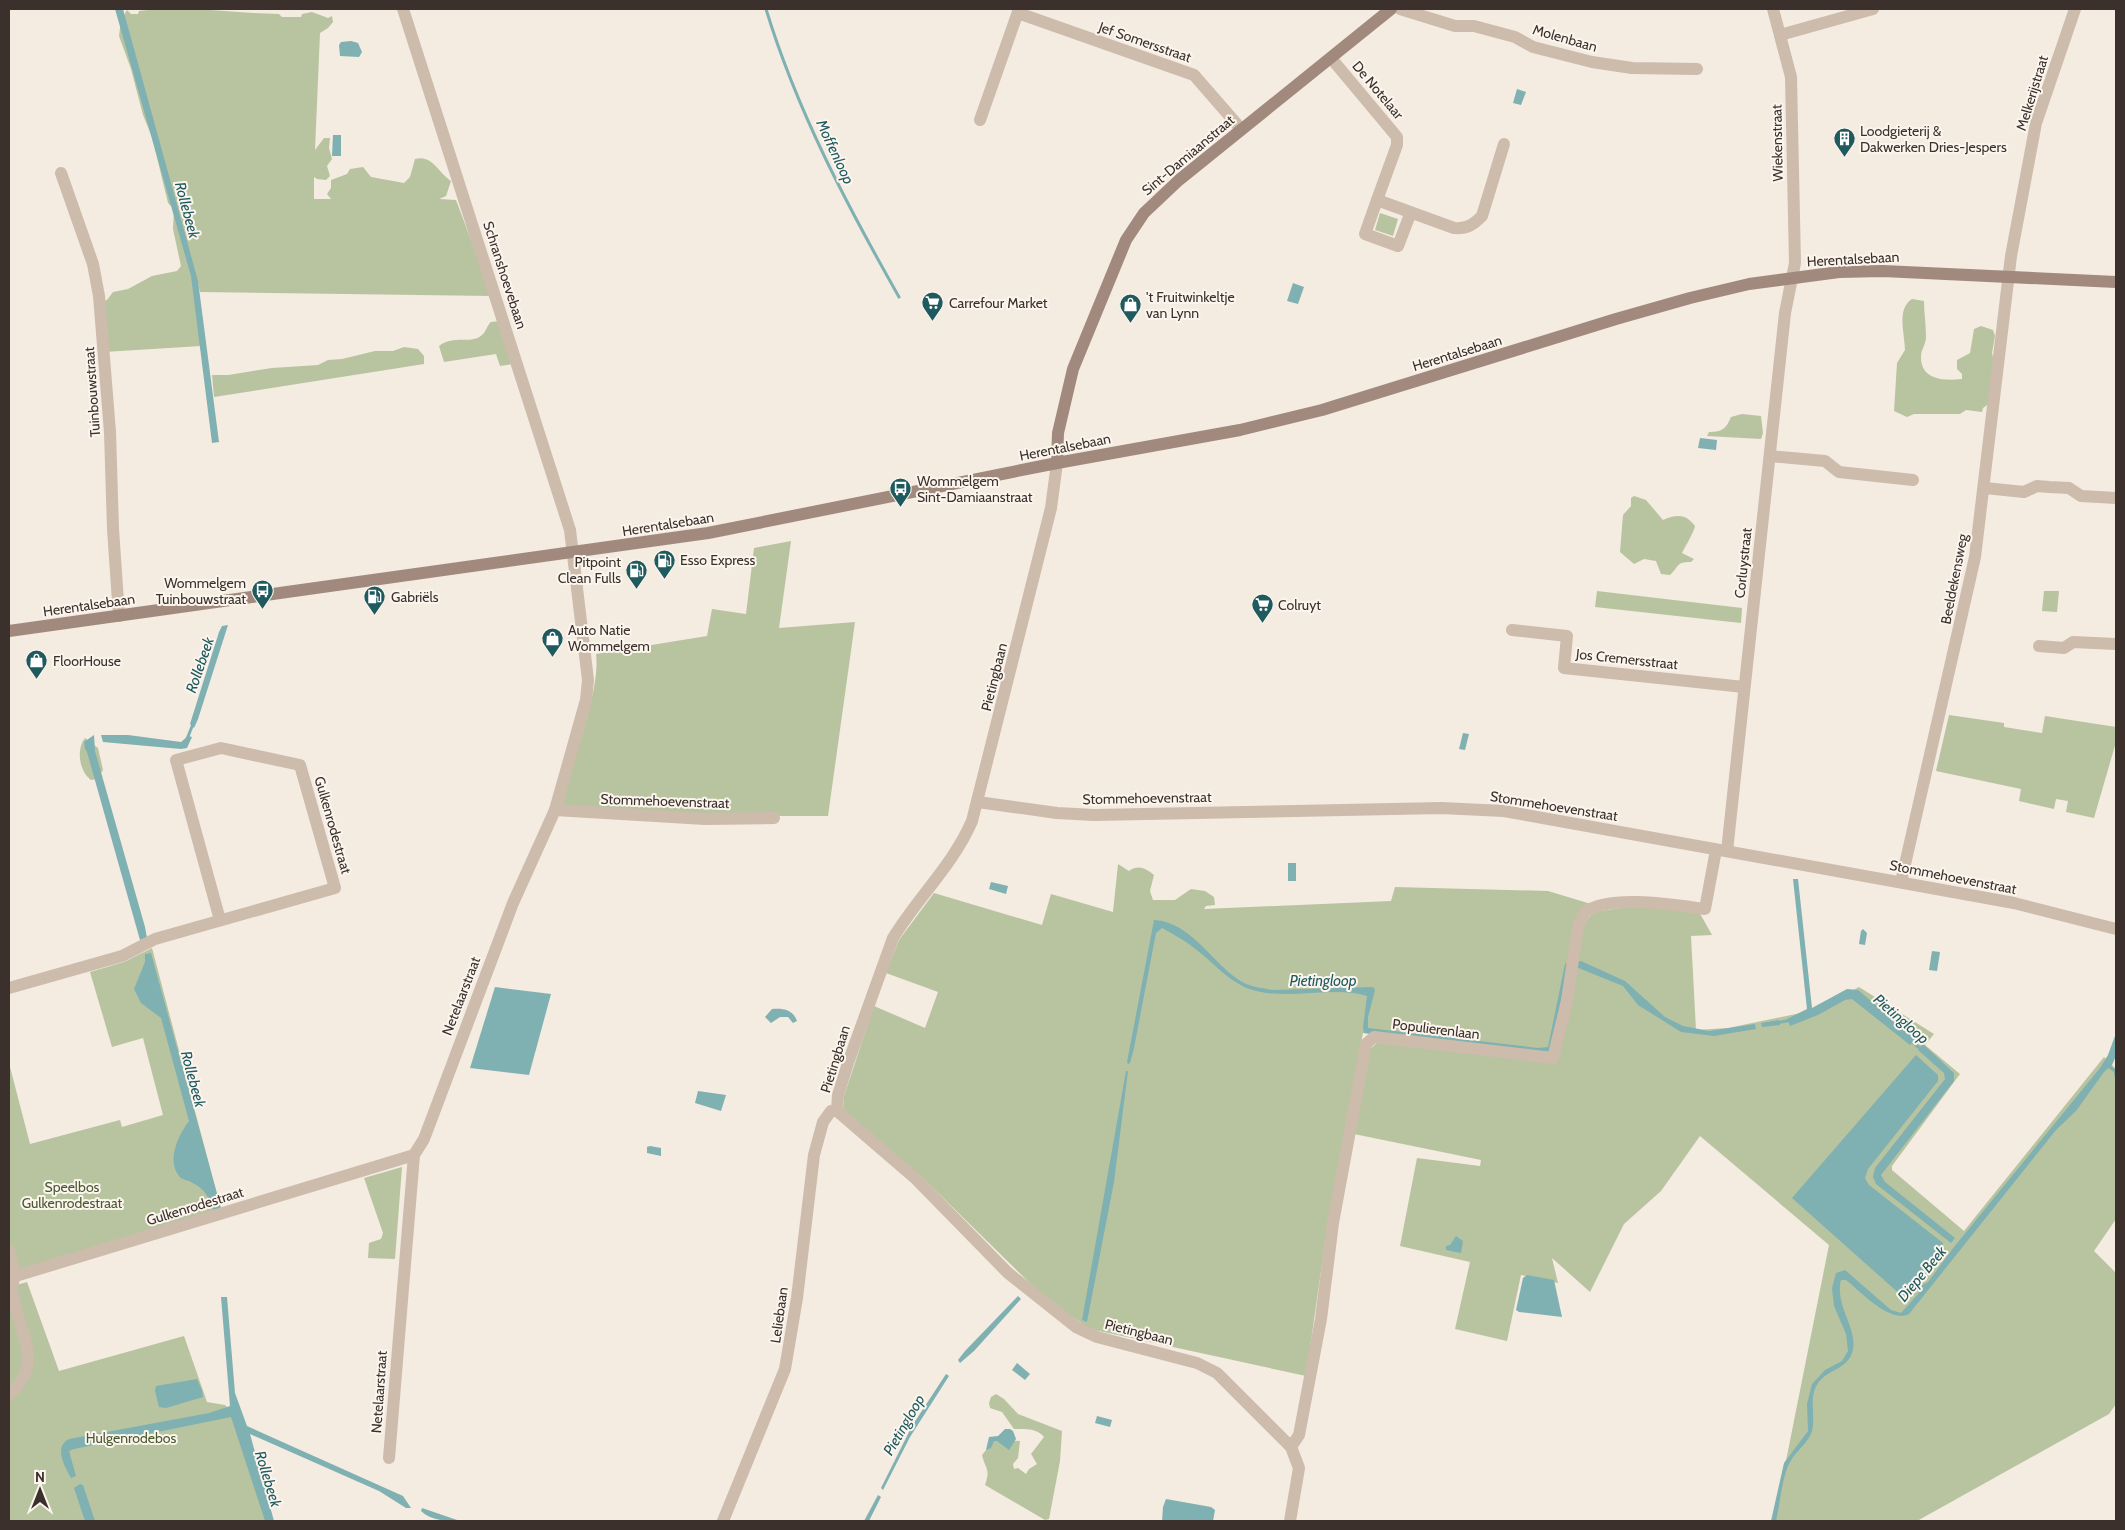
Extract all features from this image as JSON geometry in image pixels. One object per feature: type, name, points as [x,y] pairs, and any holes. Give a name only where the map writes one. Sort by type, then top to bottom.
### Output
[{"type":"main road","name":"Sint-Damiaanstraat","points":[[1057,463],[1058,432],[1073,369],[1126,240],[1144,212],[1164,192],[1390,9]]},
{"type":"main road","name":"Herentalsebaan","points":[[9,631],[708,533],[1057,463],[1284,420],[1681,300],[1749,284],[1839,272],[1883,271],[2116,282]]},
{"type":"street","name":"Schranshoevebaan","points":[[403,9],[536,418],[570,530],[572,553]]},
{"type":"street","name":"Molenbaan","points":[[1400,9],[1455,26],[1474,26],[1507,35],[1533,47],[1592,62],[1632,68],[1697,69]]},
{"type":"street","name":"Wiekenstraat","points":[[1772,9],[1790,77],[1795,263],[1791,278]]},
{"type":"street","points":[[1780,35],[1873,9]]},
{"type":"street","name":"Melkerijstraat","points":[[2010,276],[2036,123],[2075,9]]},
{"type":"street","points":[[980,120],[1019,11]]},
{"type":"street","name":"Jef Somersstraat","points":[[1019,11],[1194,75],[1242,129]]},
{"type":"street","name":"De Notelaar","points":[[1331,58],[1397,137],[1397,144],[1365,234],[1398,246],[1411,212]]},
{"type":"street","points":[[1377,200],[1454,228],[1465,229],[1475,224],[1482,216],[1504,144]]},
{"type":"street","name":"Tuinbouwstraat","points":[[61,173],[93,264],[99,296],[110,427],[113,529],[119,616]]},
{"type":"street","name":"Beeldekensweg","points":[[1901,882],[1973,567],[1985,488],[2010,276]]},
{"type":"street","name":"Corluystraat","points":[[1722,850],[1744,687],[1791,278]]},
{"type":"street","points":[[1770,456],[1825,461],[1839,472],[1914,480]]},
{"type":"street","name":"Pietingbaan","points":[[1057,463],[1051,508],[978,802],[965,838],[956,854],[903,921],[893,938],[848,1063],[838,1095],[837,1111],[916,1179],[1008,1273],[1076,1327],[1097,1337],[1175,1356],[1208,1367],[1257,1412],[1291,1447],[1300,1468],[1290,1521]]},
{"type":"street","points":[[1985,488],[2024,492],[2037,486],[2069,488],[2081,496],[2116,498]]},
{"type":"street","name":"Netelaarstraat","points":[[389,1458],[414,1155],[424,1139],[513,903],[555,810],[586,700],[588,680],[572,553]]},
{"type":"street","name":"Jos Cremersstraat","points":[[1512,630],[1567,636],[1564,668],[1744,687]]},
{"type":"street","points":[[2039,646],[2064,648],[2073,642],[2116,644]]},
{"type":"street","name":"Gulkenrodestraat","points":[[9,988],[122,956],[155,939],[335,888],[300,765],[221,748],[176,760],[220,920]]},
{"type":"street","name":"Stommehoevenstraat","points":[[978,802],[1057,813],[1094,815],[1471,809],[1535,816],[1901,882],[2014,904],[2116,929]]},
{"type":"street","name":"Stommehoevenstraat","points":[[555,810],[705,819],[774,818]]},
{"type":"street","name":"Populierenlaan","points":[[1291,1447],[1299,1435],[1321,1319],[1333,1223],[1366,1044],[1374,1037],[1553,1058],[1567,1001],[1578,926],[1585,912],[1592,907],[1647,902],[1705,909],[1722,850]]},
{"type":"street","name":"Leliebaan","points":[[723,1521],[785,1369],[797,1298],[814,1155],[823,1122],[831,1112],[837,1111]]},
{"type":"street","name":"Gulkenrodestraat","points":[[12,1277],[414,1155]]},
{"type":"street","points":[[9,1251],[12,1288],[28,1352],[27,1372],[19,1386],[9,1395]]},
{"type":"green space","points":[[196,9],[279,14],[282,17],[301,17],[302,14],[312,12],[328,18],[332,16],[333,22],[320,33],[315,150],[324,138],[330,138],[329,148],[332,159],[327,166],[330,176],[326,180],[314,177],[314,199],[331,199],[327,194],[331,188],[331,180],[347,174],[350,169],[363,167],[371,177],[404,183],[410,177],[415,159],[421,158],[430,161],[451,181],[446,196],[439,199],[456,200],[492,296],[200,292],[198,283],[193,281],[201,346],[104,352],[100,302],[107,300],[113,292],[128,289],[152,276],[177,271],[181,266],[173,229],[174,209],[168,203],[152,137],[143,115],[131,69],[119,36],[121,21],[127,10],[131,14],[138,14],[139,11]]},
{"type":"green space","points":[[1380,213],[1398,219],[1393,236],[1375,230]]},
{"type":"green space","points":[[1912,299],[1924,301],[1926,337],[1921,354],[1922,364],[1924,370],[1934,377],[1948,380],[1962,379],[1962,374],[1957,369],[1957,360],[1970,353],[1974,329],[1981,326],[1993,330],[1995,336],[1992,353],[1994,361],[1990,403],[1983,408],[1982,412],[1966,410],[1960,414],[1914,414],[1907,417],[1894,411],[1897,363],[1905,350],[1903,315],[1907,303]]},
{"type":"green space","points":[[499,321],[513,364],[500,366],[496,354],[444,362],[439,346],[445,342],[478,338],[491,322]]},
{"type":"green space","points":[[404,347],[418,349],[424,356],[424,364],[214,397],[212,375],[228,375],[272,368],[318,365],[328,360],[342,359],[375,351],[393,351]]},
{"type":"green space","points":[[1742,414],[1761,416],[1763,433],[1761,439],[1707,436],[1709,432],[1723,429],[1731,417]]},
{"type":"green space","points":[[1634,496],[1646,500],[1663,520],[1681,516],[1692,522],[1695,526],[1682,553],[1694,559],[1691,562],[1680,564],[1670,575],[1661,574],[1656,561],[1644,559],[1634,564],[1620,552],[1623,515],[1631,506],[1631,498]]},
{"type":"green space","points":[[791,541],[779,628],[855,622],[828,816],[709,816],[563,807],[561,800],[590,706],[594,687],[596,654],[707,636],[712,609],[746,614],[754,548]]},
{"type":"green space","points":[[1597,591],[1742,608],[1741,623],[1595,607]]},
{"type":"green space","points":[[2044,591],[2059,591],[2057,612],[2042,611]]},
{"type":"green space","points":[[1949,715],[2004,723],[2004,727],[2042,733],[2045,716],[2116,727],[2116,742],[2094,818],[2066,812],[2068,801],[2056,799],[2054,809],[2019,801],[2021,789],[1936,771]]},
{"type":"green space","points":[[85,738],[98,748],[103,770],[97,779],[91,780],[81,766],[80,748]]},
{"type":"green space","points":[[1118,864],[1129,871],[1139,868],[1145,869],[1154,875],[1150,891],[1153,900],[1175,900],[1191,889],[1205,891],[1214,897],[1215,905],[1206,906],[1204,909],[1391,901],[1395,887],[1548,891],[1591,904],[1580,912],[1550,1054],[1363,1033],[1327,1229],[1306,1376],[1090,1329],[1045,1298],[927,1182],[843,1111],[844,1096],[874,1006],[925,1028],[938,992],[886,973],[899,940],[934,893],[1042,925],[1051,894],[1113,912]]},
{"type":"green space","points":[[1635,906],[1698,910],[1712,935],[1691,936],[1696,1030],[1728,1028],[1815,1010],[1859,987],[1934,1034],[1925,1045],[1960,1074],[1892,1166],[1892,1170],[1964,1231],[2104,1057],[2116,1069],[2116,1219],[2094,1251],[2116,1273],[2116,1404],[2109,1414],[1917,1521],[1774,1521],[1829,1245],[1700,1136],[1661,1191],[1624,1224],[1590,1292],[1552,1258],[1558,1283],[1521,1275],[1507,1341],[1455,1329],[1470,1262],[1400,1246],[1417,1158],[1480,1166],[1481,1160],[1354,1134],[1369,1050],[1377,1043],[1547,1061],[1580,930],[1593,912]]},
{"type":"green space","name":"Speelbos Gulkenrodestraat","points":[[152,948],[220,1206],[218,1214],[15,1276],[9,1254],[9,1063],[30,1144],[120,1120],[122,1127],[163,1115],[143,1038],[112,1047],[90,972],[124,962]]},
{"type":"green space","points":[[402,1167],[395,1259],[368,1258],[369,1243],[381,1239],[383,1233],[364,1178]]},
{"type":"green space","name":"Hulgenrodebos","points":[[27,1282],[59,1371],[184,1336],[207,1402],[225,1405],[233,1413],[269,1521],[9,1521],[9,1287]]},
{"type":"green space","points":[[996,1394],[1004,1399],[1018,1414],[1062,1431],[1060,1461],[1049,1519],[1045,1520],[985,1485],[987,1472],[982,1455],[994,1440],[1020,1441],[1018,1458],[1013,1464],[1014,1469],[1018,1468],[1026,1474],[1029,1469],[1037,1464],[1031,1454],[1044,1437],[1038,1432],[1014,1429],[1002,1412],[990,1408],[991,1397]]},
{"type":"water","points":[[115,9],[123,9],[198,281],[219,442],[212,443],[191,276]]},
{"type":"water","points":[[351,41],[358,43],[362,52],[359,57],[340,56],[339,45],[341,42]]},
{"type":"water","points":[[1517,89],[1526,92],[1521,105],[1513,103]]},
{"type":"water","points":[[333,135],[341,135],[341,156],[332,156]]},
{"type":"water","points":[[1293,283],[1304,287],[1298,304],[1287,301]]},
{"type":"water","points":[[1700,438],[1717,440],[1716,450],[1698,448]]},
{"type":"water","points":[[228,625],[194,728],[190,724],[219,632],[222,626]]},
{"type":"water","points":[[1463,733],[1469,734],[1465,750],[1459,749]]},
{"type":"water","points":[[94,735],[95,751],[145,927],[147,938],[140,940],[85,749],[84,742]]},
{"type":"water","points":[[101,735],[128,735],[181,742],[188,736],[192,737],[187,748],[181,749],[103,742]]},
{"type":"water","points":[[1288,863],[1296,863],[1296,881],[1288,881]]},
{"type":"water","points":[[1793,879],[1798,879],[1812,1008],[1847,989],[1858,990],[1916,1039],[1910,1045],[1852,999],[1845,1000],[1818,1015],[1790,1026],[1787,1019],[1807,1009]]},
{"type":"water","points":[[991,882],[1008,886],[1006,894],[989,889]]},
{"type":"water","points":[[1154,920],[1167,922],[1180,928],[1231,974],[1249,985],[1272,990],[1373,987],[1375,990],[1368,1017],[1368,1028],[1538,1048],[1548,1047],[1565,964],[1568,962],[1552,1050],[1547,1052],[1364,1033],[1367,996],[1340,992],[1282,994],[1253,990],[1231,979],[1194,948],[1162,928],[1156,933],[1134,1048],[1130,1063],[1128,1064]]},
{"type":"water","points":[[1863,929],[1867,933],[1865,945],[1859,944]]},
{"type":"water","points":[[1932,951],[1940,952],[1937,971],[1929,970]]},
{"type":"water","points":[[151,953],[221,1208],[213,1210],[202,1190],[181,1178],[175,1170],[175,1147],[189,1121],[161,1018],[141,1003],[134,989],[145,962],[145,954]]},
{"type":"water","points":[[1581,961],[1625,981],[1665,1017],[1683,1026],[1709,1031],[1755,1024],[1756,1029],[1714,1036],[1681,1032],[1638,1005],[1623,986],[1576,967],[1577,962]]},
{"type":"water","points":[[495,987],[551,994],[529,1075],[470,1068]]},
{"type":"water","points":[[772,1009],[788,1010],[797,1021],[793,1023],[788,1017],[780,1017],[771,1023],[765,1017]]},
{"type":"water","points":[[1779,1020],[1780,1025],[1762,1027],[1761,1023]]},
{"type":"water","points":[[2116,1033],[2116,1056],[2112,1065],[2104,1072],[2076,1111],[2056,1130],[1909,1314],[1901,1316],[1884,1311],[1846,1280],[1841,1280],[1841,1300],[1853,1336],[1852,1353],[1846,1363],[1826,1375],[1815,1389],[1813,1395],[1812,1431],[1787,1468],[1776,1521],[1771,1521],[1784,1463],[1808,1431],[1807,1404],[1812,1384],[1825,1370],[1842,1361],[1848,1351],[1846,1334],[1834,1306],[1832,1288],[1836,1273],[1845,1270],[1891,1310],[1901,1313],[2100,1068],[2108,1055]]},
{"type":"water","points":[[1923,1044],[1954,1073],[1954,1081],[1881,1175],[1885,1182],[1955,1238],[1951,1243],[1876,1184],[1873,1177],[1875,1168],[1945,1079],[1944,1073],[1918,1050]]},
{"type":"water","points":[[1916,1055],[1938,1075],[1938,1081],[1868,1169],[1865,1178],[1869,1185],[1943,1243],[1943,1249],[1902,1296],[1792,1198]]},
{"type":"water","points":[[1126,1071],[1128,1071],[1114,1182],[1087,1322],[1082,1320]]},
{"type":"water","points":[[698,1091],[726,1095],[721,1111],[695,1103]]},
{"type":"water","points":[[647,1147],[661,1148],[661,1156],[647,1153]]},
{"type":"water","points":[[1456,1236],[1463,1241],[1461,1253],[1446,1250],[1446,1246],[1450,1245]]},
{"type":"water","points":[[1527,1275],[1554,1280],[1562,1317],[1519,1312],[1516,1310],[1523,1278]]},
{"type":"water","points":[[1018,1296],[1021,1299],[974,1351],[960,1363],[958,1360],[965,1351]]},
{"type":"water","points":[[221,1297],[227,1297],[235,1393],[247,1426],[403,1496],[411,1508],[406,1508],[379,1491],[250,1434],[274,1521],[265,1521],[231,1417],[74,1449],[69,1451],[76,1476],[71,1478],[61,1452],[64,1443],[69,1439],[209,1413],[230,1406]]},
{"type":"water","points":[[1017,1363],[1030,1374],[1025,1380],[1012,1370]]},
{"type":"water","points":[[946,1374],[949,1376],[910,1437],[883,1490],[881,1488],[912,1426]]},
{"type":"water","points":[[197,1379],[203,1397],[166,1408],[159,1407],[155,1391],[156,1386]]},
{"type":"water","points":[[1097,1416],[1112,1420],[1110,1427],[1095,1423]]},
{"type":"water","points":[[1005,1429],[1013,1431],[1016,1439],[1009,1450],[997,1441],[994,1441],[991,1448],[986,1450],[989,1437],[998,1436]]},
{"type":"water","points":[[80,1484],[83,1485],[95,1521],[85,1521],[74,1488]]},
{"type":"water","points":[[878,1495],[881,1497],[869,1521],[864,1521]]},
{"type":"water","points":[[1166,1499],[1211,1507],[1215,1510],[1213,1521],[1162,1521],[1163,1507]]},
{"type":"water","points":[[422,1508],[460,1521],[434,1519],[421,1511]]},
{"type":"waterway","name":"Moffenloop","points":[[766,9],[778,47],[808,121],[842,192],[899,297]]},
{"type":"waterway","name":"Rollebeek","points":[[187,739],[193,724]]},
{"type":"waterway","name":"Pietingloop","points":[[1777,1023],[1791,1020]]},
{"type":"waterway","name":"Pietingloop","points":[[1910,1040],[1923,1051]]},
{"type":"waterway","points":[[2107,1065],[2115,1071],[2116,1076]]},
{"type":"place","name":"Loodgieterij & Dakwerken Dries-Jespers","points":[[1844,158]]},
{"type":"place","name":"Carrefour Market","points":[[933,322]]},
{"type":"place","name":"'t Fruitwinkeltje van Lynn","points":[[1130,324]]},
{"type":"place","name":"Wommelgem Sint-Damiaanstraat","points":[[901,508]]},
{"type":"place","name":"Esso Express","points":[[664,579]]},
{"type":"place","name":"Pitpoint Clean Fulls","points":[[637,589]]},
{"type":"place","name":"Wommelgem Tuinbouwstraat","points":[[262,610]]},
{"type":"place","name":"Gabriëls","points":[[375,616]]},
{"type":"place","name":"Colruyt","points":[[1262,624]]},
{"type":"place","name":"Auto Natie Wommelgem","points":[[552,657]]},
{"type":"place","name":"FloorHouse","points":[[37,680]]},
{"type":"water label","name":"Diepe Beek","points":[[1922,1274]]}]
